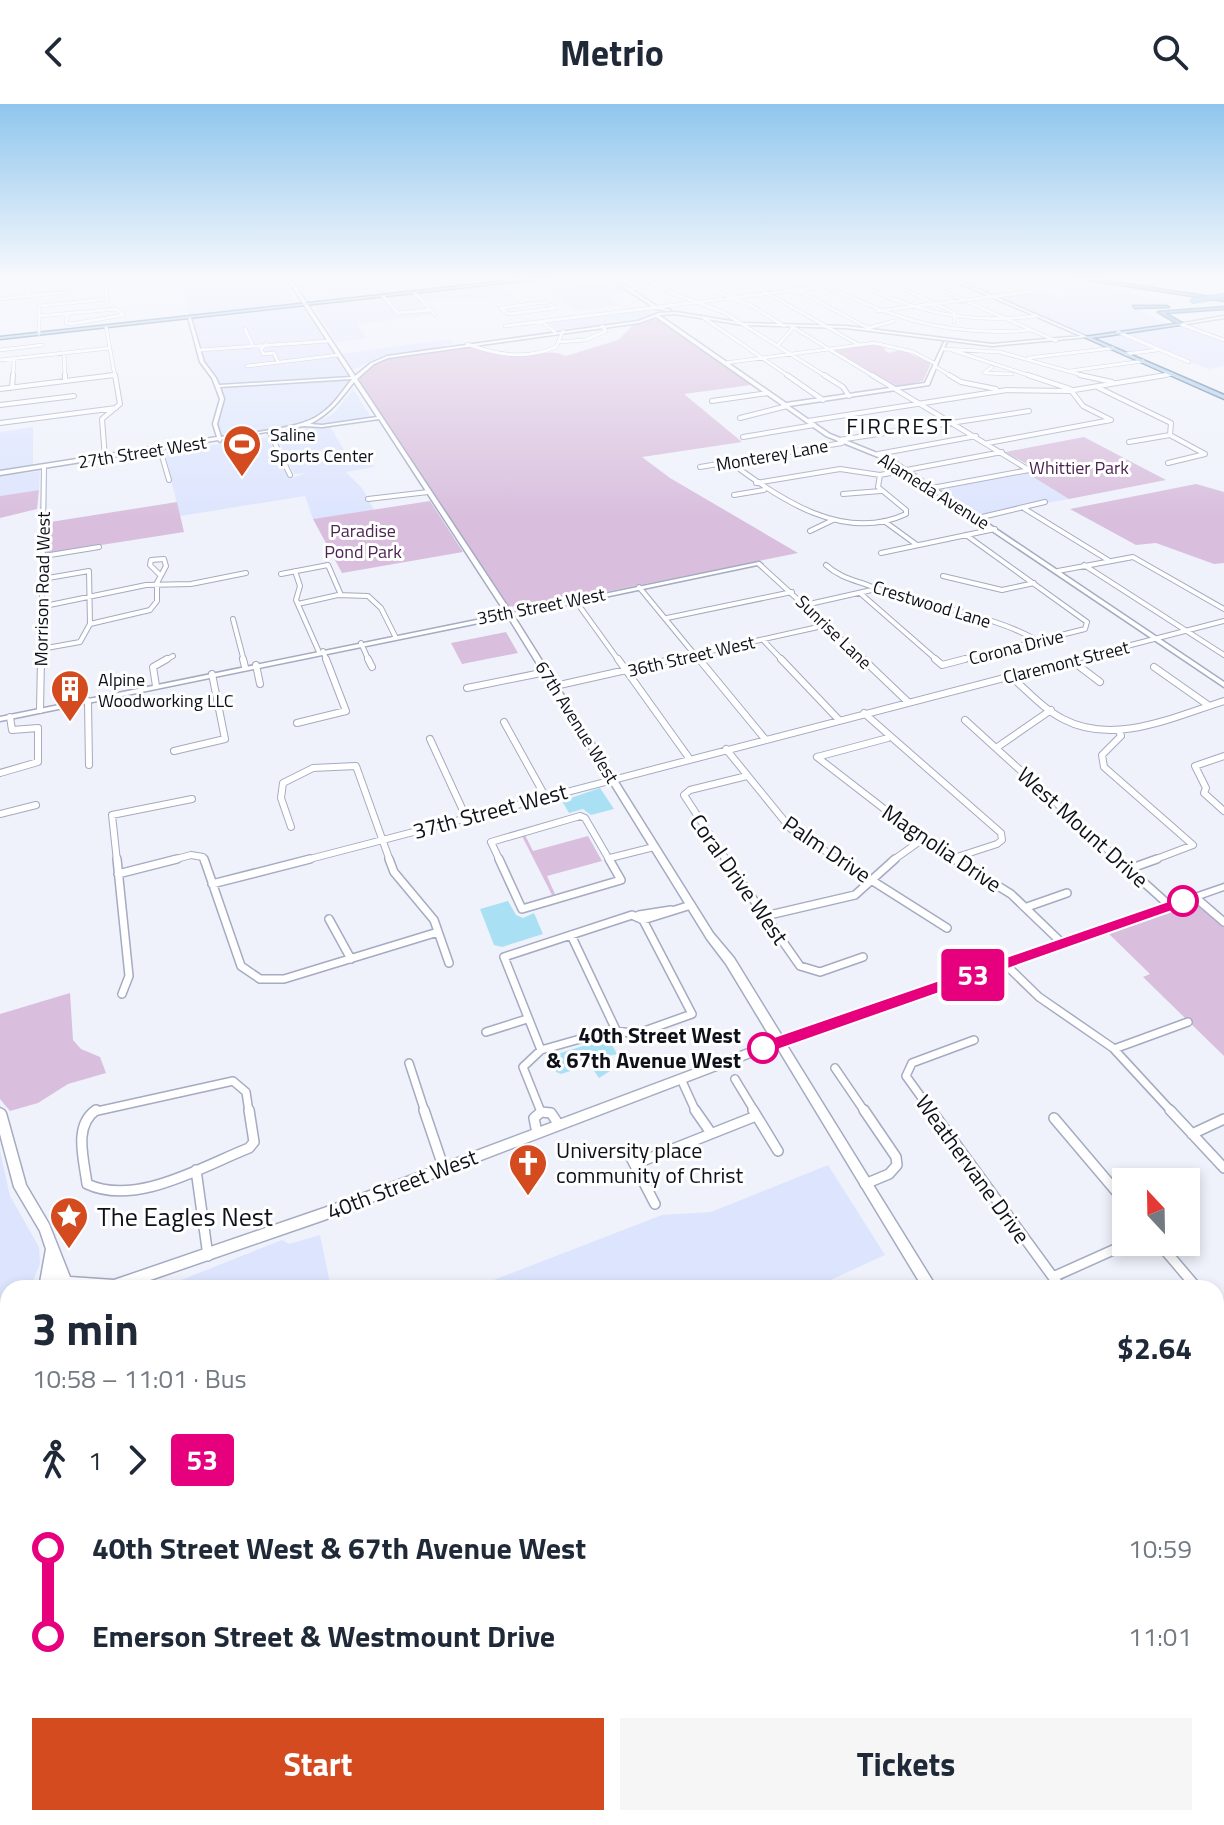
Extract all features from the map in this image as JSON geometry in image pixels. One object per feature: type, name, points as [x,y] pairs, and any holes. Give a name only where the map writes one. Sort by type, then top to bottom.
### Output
[{"type":"main road","points":[[1132,356],[1224,397]]},
{"type":"street","points":[[0,360],[40,356]]},
{"type":"street","points":[[64,356],[65,381]]},
{"type":"street","points":[[111,356],[118,407]]},
{"type":"street","points":[[201,356],[222,403],[215,424],[220,440]]},
{"type":"street","points":[[275,356],[278,362]]},
{"type":"street","points":[[247,366],[325,356]]},
{"type":"street","name":"67th Avenue West","points":[[339,356],[555,686],[710,936],[709,941],[723,963],[730,966],[925,1280]]},
{"type":"street","points":[[346,369],[362,368],[392,356]]},
{"type":"street","name":"Alameda Avenue","points":[[715,356],[811,423],[905,470],[1224,685]]},
{"type":"street","points":[[756,356],[823,400]]},
{"type":"street","points":[[725,363],[778,356]]},
{"type":"street","points":[[797,356],[847,389],[849,396]]},
{"type":"street","points":[[838,356],[1029,470],[932,488]]},
{"type":"street","points":[[920,356],[964,383],[1007,390]]},
{"type":"street","points":[[740,418],[786,406],[927,384],[940,356]]},
{"type":"street","points":[[969,356],[1071,390],[1083,406],[1111,421],[988,443]]},
{"type":"street","points":[[1015,356],[1062,372],[1116,383]]},
{"type":"street","points":[[1021,358],[1037,356]]},
{"type":"street","points":[[1176,356],[1189,362]]},
{"type":"street","points":[[12,388],[14,359]]},
{"type":"street","points":[[1062,372],[1143,361]]},
{"type":"street","points":[[994,366],[984,373],[996,376],[1014,373]]},
{"type":"street","points":[[304,425],[334,408],[352,378],[362,368]]},
{"type":"street","points":[[743,437],[1007,390],[1071,390],[1172,374]]},
{"type":"street","points":[[0,389],[114,375]]},
{"type":"street","points":[[217,386],[352,378]]},
{"type":"street","points":[[1096,387],[1171,423],[1170,435]]},
{"type":"street","points":[[712,401],[768,393]]},
{"type":"street","points":[[0,405],[67,397]]},
{"type":"street","points":[[0,423],[118,407]]},
{"type":"street","points":[[105,458],[102,419],[118,407]]},
{"type":"street","name":"Monterey Lane","points":[[700,467],[949,421],[1029,411]]},
{"type":"street","name":"27th Street West","points":[[0,473],[270,433],[304,425],[318,427],[378,418]]},
{"type":"street","points":[[270,433],[290,475]]},
{"type":"street","points":[[1129,442],[1170,435],[1205,455],[1168,463]]},
{"type":"street","points":[[878,454],[976,436]]},
{"type":"street","points":[[160,449],[169,480]]},
{"type":"street","points":[[756,483],[840,469],[880,475],[1002,452]]},
{"type":"street","points":[[730,462],[764,490],[833,520],[858,525],[901,518],[907,511],[881,491],[877,484],[880,475]]},
{"type":"street","name":"Morrison Road West","points":[[40,710],[44,467]]},
{"type":"street","points":[[734,495],[764,490]]},
{"type":"street","points":[[843,494],[881,491]]},
{"type":"street","points":[[368,499],[428,492]]},
{"type":"street","points":[[978,518],[1045,502]]},
{"type":"street","points":[[1025,509],[1108,560]]},
{"type":"street","points":[[810,531],[833,520]]},
{"type":"street","points":[[884,521],[917,545]]},
{"type":"street","points":[[881,553],[995,529]]},
{"type":"street","points":[[966,535],[1034,583]]},
{"type":"street","points":[[44,556],[99,547]]},
{"type":"street","points":[[1058,571],[1133,557],[1224,609]]},
{"type":"street","name":"35th Street West","points":[[0,719],[759,564]]},
{"type":"street","name":"Sunrise Lane","points":[[759,564],[908,702]]},
{"type":"street","points":[[281,574],[328,565],[341,595]]},
{"type":"street","name":"Crestwood Lane","points":[[826,565],[836,574],[1023,631],[1039,642]]},
{"type":"street","points":[[1084,565],[1224,655]]},
{"type":"street","points":[[41,649],[83,640],[90,624],[87,599],[89,571],[42,579]]},
{"type":"street","points":[[295,571],[300,586],[298,604],[346,711],[297,723]]},
{"type":"street","points":[[40,607],[157,583],[191,584],[246,573]]},
{"type":"street","points":[[90,624],[150,610],[157,601],[160,575]]},
{"type":"street","points":[[943,576],[1002,590],[1034,583]]},
{"type":"street","name":"Corona Drive","points":[[860,593],[942,665],[1080,631],[1087,625],[1081,616],[1034,583]]},
{"type":"street","points":[[639,587],[765,739]]},
{"type":"street","points":[[805,605],[878,589]]},
{"type":"street","points":[[667,618],[792,592]]},
{"type":"street","points":[[298,604],[341,595],[371,598],[395,636]]},
{"type":"street","points":[[575,600],[689,758]]},
{"type":"street","points":[[233,619],[245,667]]},
{"type":"street","name":"Claremont Street","points":[[908,702],[1224,621]]},
{"type":"street","name":"36th Street West","points":[[555,686],[827,625]]},
{"type":"street","points":[[763,640],[839,720]]},
{"type":"street","points":[[361,643],[372,667]]},
{"type":"street","points":[[156,686],[153,667],[173,656]]},
{"type":"street","points":[[1071,660],[1100,682]]},
{"type":"street","points":[[256,665],[260,684]]},
{"type":"street","points":[[1154,667],[1208,705]]},
{"type":"street","points":[[467,688],[546,672]]},
{"type":"street","points":[[174,751],[225,739],[212,674]]},
{"type":"street","points":[[1010,676],[1051,710],[1079,725],[1119,731],[1224,701]]},
{"type":"street","points":[[88,701],[89,765]]},
{"type":"street","name":"37th Street West","points":[[212,884],[908,702]]},
{"type":"street","name":"West Mount Drive","points":[[996,748],[1051,710]]},
{"type":"street","points":[[864,713],[888,738],[1001,833],[1002,840],[997,844],[954,858]]},
{"type":"street","points":[[0,773],[35,765],[38,760],[38,728],[12,730],[10,717]]},
{"type":"street","name":"West Mount Drive","points":[[965,720],[1170,906]]},
{"type":"street","points":[[504,722],[545,796]]},
{"type":"street","points":[[1119,731],[1121,736],[1102,755],[1104,767],[1192,842],[1189,849],[1129,869]]},
{"type":"street","name":"Magnolia Drive","points":[[888,738],[817,757],[923,839],[1027,907],[1063,944]]},
{"type":"street","points":[[430,739],[466,817]]},
{"type":"street","name":"Palm Drive","points":[[726,749],[791,829],[947,928]]},
{"type":"street","points":[[1224,756],[1195,766],[1205,785],[1204,793],[1224,811]]},
{"type":"street","points":[[291,827],[280,789],[283,782],[296,774],[343,762],[354,765],[394,872],[430,914],[449,963]]},
{"type":"street","name":"Coral Drive West","points":[[747,776],[690,790],[684,798],[800,966],[811,972],[863,957]]},
{"type":"street","points":[[122,994],[129,976],[112,815],[192,799]]},
{"type":"street","points":[[0,814],[36,805]]},
{"type":"street","points":[[580,816],[585,818],[610,858],[621,877],[619,883],[525,910],[518,905],[491,842],[580,816]]},
{"type":"street","points":[[765,916],[810,903],[850,897],[923,839]]},
{"type":"street","points":[[610,858],[654,847]]},
{"type":"street","points":[[118,874],[191,855],[203,857],[241,966],[251,976],[278,980],[438,932]]},
{"type":"street","name":"40th Street West","points":[[133,1280],[208,1256],[444,1169],[778,1042],[1224,887]]},
{"type":"street","points":[[1027,907],[1067,893]]},
{"type":"street","points":[[1195,897],[1224,922]]},
{"type":"street","points":[[544,1050],[527,1019],[504,957],[571,935],[691,905]]},
{"type":"street","points":[[541,1112],[523,1067],[526,1060],[544,1050],[616,1030],[631,1035],[692,1014],[641,918]]},
{"type":"street","points":[[329,919],[351,959]]},
{"type":"street","points":[[571,935],[616,1030]]},
{"type":"street","points":[[1005,964],[1039,997],[1114,1049],[1224,1168]]},
{"type":"street","points":[[486,1032],[527,1019]]},
{"type":"street","points":[[1114,1049],[1188,1022]]},
{"type":"street","name":"Weathervane Drive","points":[[974,1040],[912,1063],[906,1076],[1055,1280]]},
{"type":"street","points":[[409,1063],[444,1169]]},
{"type":"street","points":[[835,1068],[896,1157],[897,1165],[891,1172],[865,1184]]},
{"type":"street","points":[[681,1079],[711,1133]]},
{"type":"street","points":[[735,1079],[778,1151]]},
{"type":"street","points":[[221,1081],[238,1084],[246,1092],[254,1145],[196,1170],[126,1190],[97,1190],[85,1180],[83,1124],[98,1108],[110,1104],[221,1081]]},
{"type":"street","points":[[537,1133],[534,1118],[541,1112],[551,1113],[559,1125]]},
{"type":"street","points":[[0,1113],[17,1180],[42,1221],[66,1280]]},
{"type":"street","points":[[635,1164],[756,1116]]},
{"type":"street","points":[[1054,1118],[1112,1186]]},
{"type":"street","points":[[1192,1134],[1224,1119]]},
{"type":"street","points":[[628,1152],[655,1204]]},
{"type":"street","points":[[196,1170],[208,1256]]},
{"type":"street","points":[[48,1280],[52,1251]]},
{"type":"street","points":[[1053,1277],[1112,1251]]},
{"type":"street","points":[[1170,1256],[1190,1280]]},
{"type":"shaded area","points":[[201,356],[338,356],[352,378],[334,408],[318,420],[294,428],[220,440],[215,424],[222,404],[214,378]]},
{"type":"shaded area","points":[[343,356],[381,356],[355,369],[351,369]]},
{"type":"shaded area","points":[[1178,356],[1224,356],[1224,366],[1208,369]]},
{"type":"shaded area","points":[[353,389],[371,417],[312,425],[333,414]]},
{"type":"shaded area","points":[[330,426],[345,452],[364,450],[374,467],[346,472],[362,488],[374,510],[313,519],[305,496],[180,516],[172,483],[167,483],[163,470],[169,469],[165,452],[269,437],[287,476],[295,477],[306,473],[294,474],[276,436],[307,427]]},
{"type":"shaded area","points":[[33,427],[33,466],[0,471],[0,432]]},
{"type":"shaded area","points":[[40,471],[39,490],[0,496],[0,476]]},
{"type":"shaded area","points":[[1025,472],[1069,499],[979,515],[938,489]]},
{"type":"shaded area","points":[[600,788],[614,809],[591,815],[583,809],[569,813],[562,801]]},
{"type":"shaded area","points":[[508,901],[516,915],[523,918],[534,913],[543,934],[502,947],[494,945],[480,909]]},
{"type":"shaded area","points":[[602,1040],[611,1043],[617,1054],[605,1057],[610,1071],[599,1078],[590,1065],[561,1074],[556,1072],[554,1055]]},
{"type":"shaded area","points":[[0,1151],[10,1196],[39,1247],[40,1264],[33,1280],[0,1280]]},
{"type":"shaded area","points":[[828,1165],[885,1255],[830,1280],[494,1280],[662,1215],[711,1212]]},
{"type":"shaded area","points":[[320,1235],[329,1280],[181,1280],[282,1240],[289,1244]]},
{"type":"green space","points":[[392,356],[711,356],[751,385],[684,394],[742,442],[642,457],[670,478],[798,553],[526,608],[509,606],[359,383],[360,376]]},
{"type":"green space","points":[[841,356],[916,356],[931,363],[923,381],[896,388]]},
{"type":"green space","name":"Whittier Park","points":[[1084,437],[1166,480],[1069,499],[1025,472],[1036,469],[1005,452]]},
{"type":"green space","points":[[1196,484],[1224,492],[1224,563],[1214,564],[1156,543],[1136,545],[1070,509]]},
{"type":"green space","points":[[39,490],[37,509],[0,518],[0,496]]},
{"type":"green space","name":"Paradise Pond Park","points":[[430,501],[463,552],[342,573],[313,519]]},
{"type":"green space","points":[[177,502],[184,532],[44,554],[44,523]]},
{"type":"green space","points":[[506,632],[518,653],[462,664],[451,643]]},
{"type":"green space","points":[[525,835],[533,851],[588,836],[602,861],[547,876],[555,894],[552,895],[522,836]]},
{"type":"green space","points":[[1193,902],[1224,925],[1224,1056],[1143,977],[1150,974],[1107,932]]},
{"type":"green space","points":[[70,993],[73,1040],[81,1049],[100,1057],[106,1073],[68,1084],[38,1103],[10,1111],[0,1099],[0,1014]]},
{"type":"bus line","name":"53","points":[[763,1048],[1183,901]]},
{"type":"place","name":"Saline Sports Center","points":[[242,478]]},
{"type":"place","name":"Alpine Woodworking LLC","points":[[70,723]]},
{"type":"place","name":"40th Street West & 67th Avenue West","points":[[763,1048]]},
{"type":"place","name":"University place community of Christ","points":[[528,1197]]},
{"type":"place","name":"The Eagles Nest","points":[[69,1250]]},
{"type":"district","name":"FIRCREST","points":[[900,426]]}]
